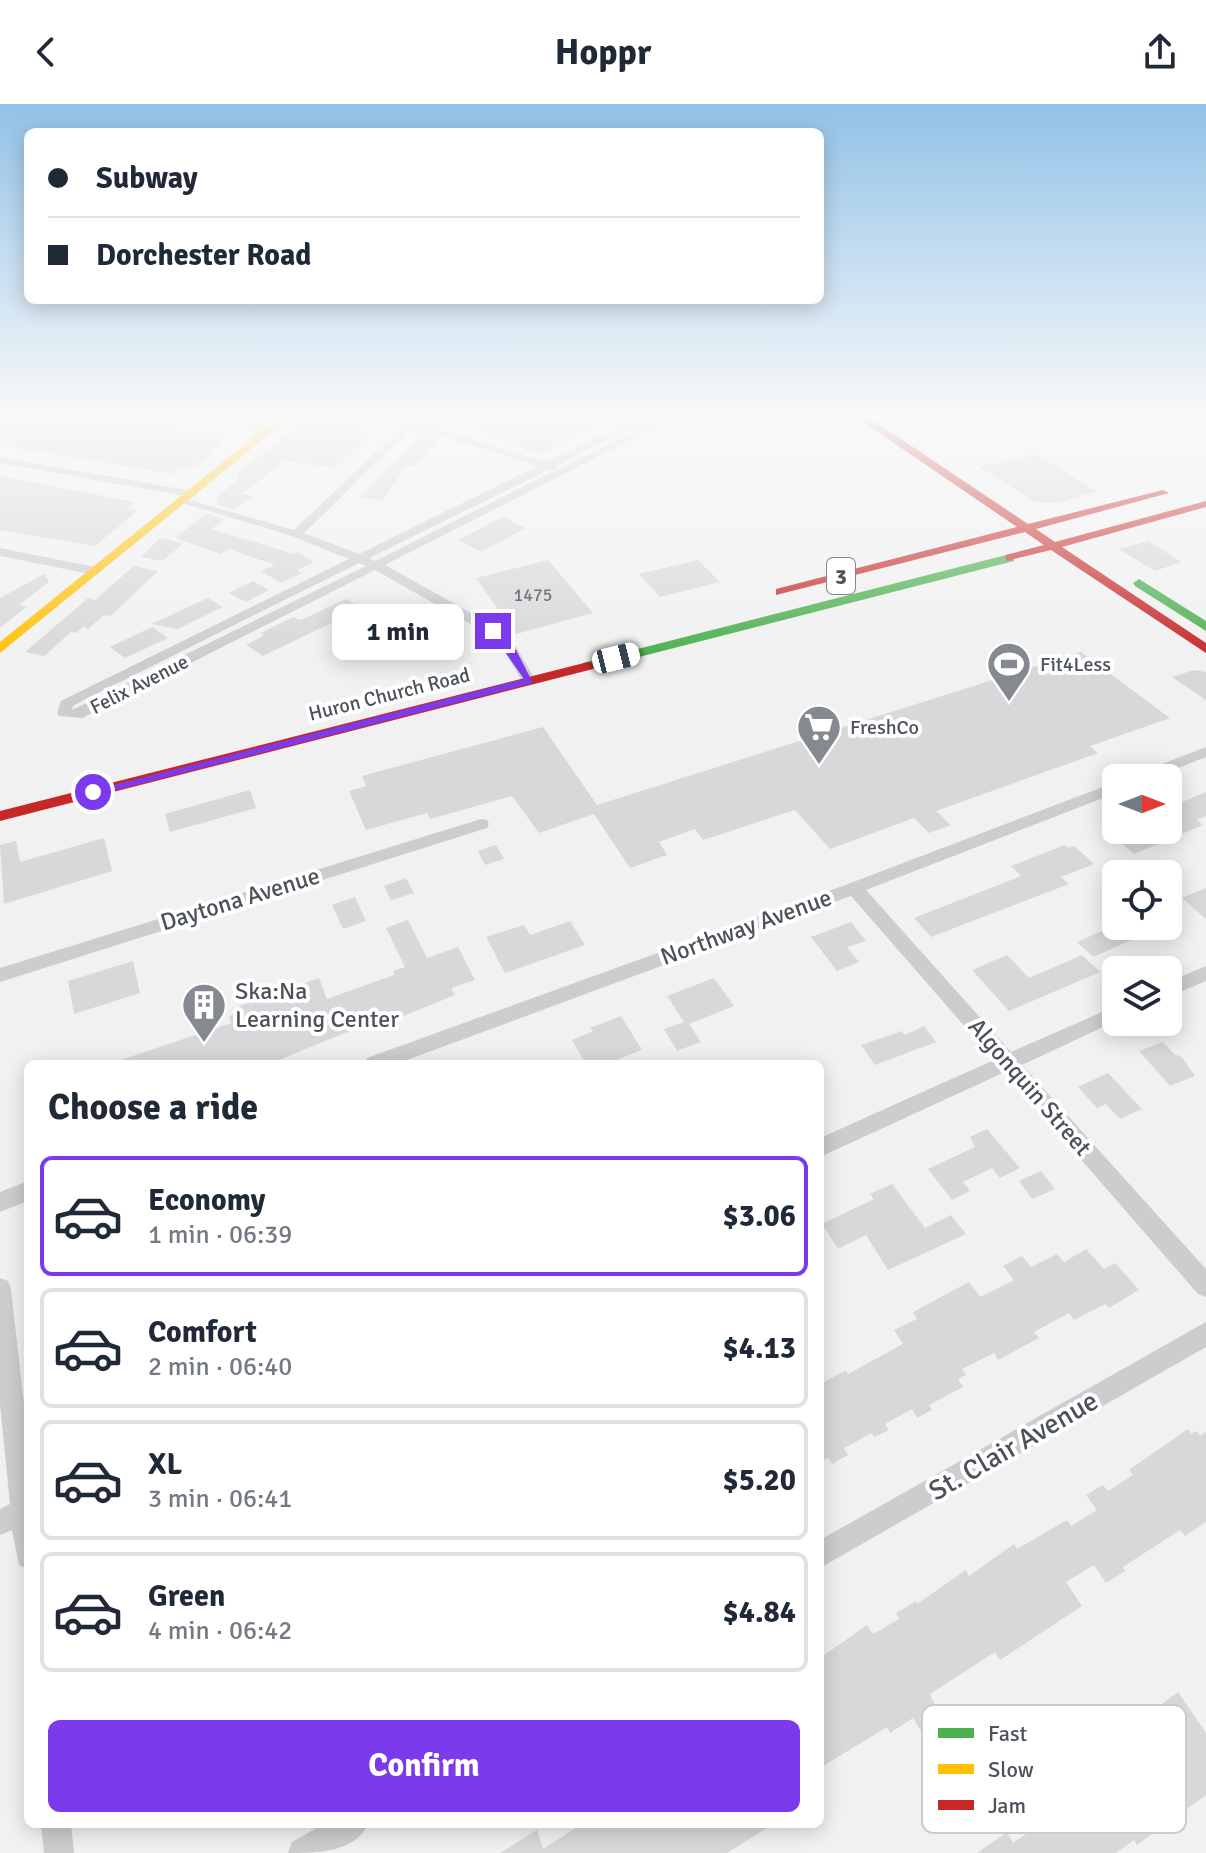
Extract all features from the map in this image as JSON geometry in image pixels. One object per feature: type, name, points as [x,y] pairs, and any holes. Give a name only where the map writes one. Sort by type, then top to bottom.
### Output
[{"type":"main road","points":[[980,497],[1206,649]]},
{"type":"main road","points":[[1005,497],[1206,627]]},
{"type":"main road","name":"3","points":[[769,595],[1147,497]]},
{"type":"main road","points":[[0,649],[187,498]]},
{"type":"main road","name":"Huron Church Road","points":[[0,816],[1075,541],[1206,504]]},
{"type":"main road","name":"Huron Church Road","points":[[494,668],[526,660]]},
{"type":"street","points":[[180,497],[296,534],[375,565],[483,624],[526,660],[529,681]]},
{"type":"street","points":[[296,534],[335,497]]},
{"type":"street","name":"Felix Avenue","points":[[485,497],[77,698],[66,704],[64,713],[77,715],[512,497]]},
{"type":"street","points":[[0,552],[95,571]]},
{"type":"street","points":[[1175,764],[1206,752]]},
{"type":"street","name":"Northway Avenue","points":[[385,1060],[854,888],[1102,792]]},
{"type":"street","name":"Daytona Avenue","points":[[0,975],[481,824]]},
{"type":"street","name":"Algonquin Street","points":[[854,888],[1206,1286]]},
{"type":"street","points":[[1182,984],[1206,973]]},
{"type":"street","points":[[824,1146],[1102,1019]]},
{"type":"street","points":[[0,1202],[24,1193]]},
{"type":"street","points":[[0,1289],[17,1514],[24,1541]]},
{"type":"street","name":"St. Clair Avenue","points":[[824,1553],[1206,1334]]},
{"type":"street","points":[[56,1828],[59,1853]]},
{"type":"street","points":[[303,1853],[346,1828]]},
{"type":"building","points":[[0,497],[107,497],[135,502],[128,508],[138,510],[95,546],[0,530]]},
{"type":"building","points":[[251,497],[235,510],[216,505],[215,499]]},
{"type":"building","points":[[360,497],[385,497],[382,501]]},
{"type":"building","points":[[1027,497],[1079,497],[1058,503],[1036,502]]},
{"type":"building","points":[[206,513],[224,519],[212,529],[294,554],[297,552],[314,562],[297,570],[302,573],[281,583],[261,571],[275,565],[229,549],[220,554],[176,538]]},
{"type":"building","points":[[503,517],[526,528],[481,552],[458,540]]},
{"type":"building","points":[[160,538],[184,543],[162,561],[141,557]]},
{"type":"building","points":[[1148,541],[1181,562],[1155,571],[1119,549]]},
{"type":"building","points":[[548,560],[593,613],[516,634],[476,578]]},
{"type":"building","points":[[698,560],[720,582],[660,597],[639,574]]},
{"type":"building","points":[[134,566],[158,571],[111,616],[104,615],[88,629],[84,626],[76,633],[71,632],[44,656],[25,652],[88,598],[95,600]]},
{"type":"building","points":[[44,574],[49,582],[19,605],[27,606],[0,628],[0,598]]},
{"type":"building","points":[[253,581],[269,590],[246,602],[229,593]]},
{"type":"building","points":[[208,598],[223,607],[178,629],[151,624]]},
{"type":"building","points":[[346,599],[362,608],[263,656],[246,645],[263,636],[261,633],[293,617],[301,620]]},
{"type":"building","points":[[152,627],[168,638],[125,658],[110,647]]},
{"type":"building","points":[[1081,652],[1170,718],[1090,746],[1098,753],[936,811],[951,825],[929,833],[914,818],[830,849],[795,810],[703,840],[695,829],[659,842],[667,855],[630,868],[594,814],[539,833],[512,796],[430,819],[427,813],[366,830],[349,791],[366,786],[362,776],[543,727],[597,805]]},
{"type":"building","points":[[1194,670],[1206,672],[1206,700],[1172,677]]},
{"type":"building","points":[[250,790],[256,808],[170,832],[165,814]]},
{"type":"building","points":[[1206,792],[1206,816],[1197,820],[1203,825],[1182,834],[1182,802]]},
{"type":"building","points":[[104,838],[112,871],[4,904],[0,845],[16,841],[20,862]]},
{"type":"building","points":[[1122,844],[1158,844],[1134,854]]},
{"type":"building","points":[[496,845],[504,859],[485,865],[478,851]]},
{"type":"building","points":[[1065,845],[1068,848],[1074,846],[1094,864],[1061,877],[1069,884],[931,937],[914,918],[1021,876],[1011,866]]},
{"type":"building","points":[[406,878],[414,893],[391,900],[384,886]]},
{"type":"building","points":[[1206,888],[1206,919],[1182,898]]},
{"type":"building","points":[[355,897],[366,921],[343,929],[332,905]]},
{"type":"building","points":[[408,920],[427,958],[458,947],[475,980],[451,988],[455,995],[374,1028],[372,1022],[279,1060],[121,1060],[231,1023],[229,1017],[238,1011],[237,1007],[319,978],[327,999],[394,975],[393,971],[405,967],[386,928]]},
{"type":"building","points":[[570,921],[585,945],[505,973],[486,937],[524,925],[530,935]]},
{"type":"building","points":[[851,922],[866,941],[847,947],[859,962],[837,971],[811,937]]},
{"type":"building","points":[[1102,931],[1102,940],[1131,940],[1093,957],[1077,942]]},
{"type":"building","points":[[1007,955],[1029,978],[1082,955],[1100,972],[1009,1011],[972,970]]},
{"type":"building","points":[[133,961],[140,993],[74,1014],[68,981]]},
{"type":"building","points":[[714,978],[734,1006],[689,1024],[701,1042],[677,1051],[664,1029],[684,1022],[667,996]]},
{"type":"building","points":[[621,1016],[642,1050],[616,1060],[584,1060],[572,1040],[593,1031],[590,1028]]},
{"type":"building","points":[[924,1026],[936,1042],[875,1065],[861,1045],[902,1031],[905,1035]]},
{"type":"building","points":[[1163,1042],[1175,1055],[1181,1056],[1195,1076],[1170,1086],[1139,1051]]},
{"type":"building","points":[[1108,1073],[1142,1109],[1120,1119],[1106,1104],[1097,1108],[1078,1087]]},
{"type":"building","points":[[987,1129],[1020,1168],[1000,1178],[992,1168],[963,1182],[970,1191],[952,1200],[928,1169],[975,1147],[970,1137]]},
{"type":"building","points":[[1041,1171],[1055,1189],[1032,1199],[1019,1181]]},
{"type":"building","points":[[892,1184],[925,1228],[951,1215],[966,1234],[888,1270],[866,1235],[838,1249],[824,1223],[874,1199],[870,1194]]},
{"type":"building","points":[[1086,1249],[1104,1269],[1115,1263],[1139,1290],[1109,1308],[1105,1304],[1074,1320],[1069,1313],[1034,1332],[1039,1338],[998,1360],[994,1353],[962,1369],[966,1375],[958,1379],[963,1387],[929,1405],[932,1410],[917,1418],[912,1409],[885,1424],[889,1430],[874,1437],[872,1433],[844,1448],[848,1455],[832,1464],[828,1458],[824,1460],[824,1382],[846,1370],[848,1374],[903,1344],[894,1330],[917,1319],[913,1312],[969,1282],[980,1297],[1014,1280],[1003,1266],[1022,1256],[1031,1267],[1057,1254],[1064,1262]]},
{"type":"building","points":[[1188,1429],[1191,1434],[1196,1431],[1200,1436],[1206,1432],[1206,1522],[1185,1536],[1180,1530],[1123,1567],[1125,1571],[1106,1583],[1094,1565],[1066,1582],[1082,1606],[1000,1660],[995,1652],[930,1694],[935,1705],[922,1705],[922,1733],[913,1718],[890,1733],[887,1727],[824,1766],[824,1655],[867,1625],[873,1634],[899,1619],[896,1613],[916,1601],[917,1604],[966,1570],[969,1576],[1014,1544],[1017,1549],[1067,1520],[1071,1526],[1097,1510],[1086,1495],[1103,1485],[1108,1491],[1133,1475],[1129,1470]]},
{"type":"building","points":[[1178,1692],[1206,1733],[1206,1795],[1186,1809],[1186,1705],[1160,1705]]},
{"type":"building","points":[[576,1828],[767,1828],[727,1853],[500,1853],[537,1830],[543,1849]]},
{"type":"building","points":[[1006,1833],[1013,1843],[1028,1833],[1154,1833],[1137,1845],[1134,1840],[1116,1853],[977,1853]]},
{"type":"traffic: fast","points":[[588,666],[1010,558]]},
{"type":"traffic: fast","points":[[1139,583],[1206,627]]},
{"type":"traffic: slow","points":[[0,649],[188,497]]},
{"type":"traffic: jam","points":[[979,497],[1206,649]]},
{"type":"traffic: jam","points":[[780,592],[1149,497]]},
{"type":"traffic: jam","points":[[1010,558],[1206,504]]},
{"type":"traffic: jam","points":[[0,816],[588,666]]},
{"type":"place","name":"Fit4Less","points":[[1009,703]]},
{"type":"place","name":"FreshCo","points":[[819,766]]},
{"type":"place","name":"Ska:Na Learning Center","points":[[204,1044]]},
{"type":"route","points":[[93,792],[529,681],[511,650],[493,631]]}]
